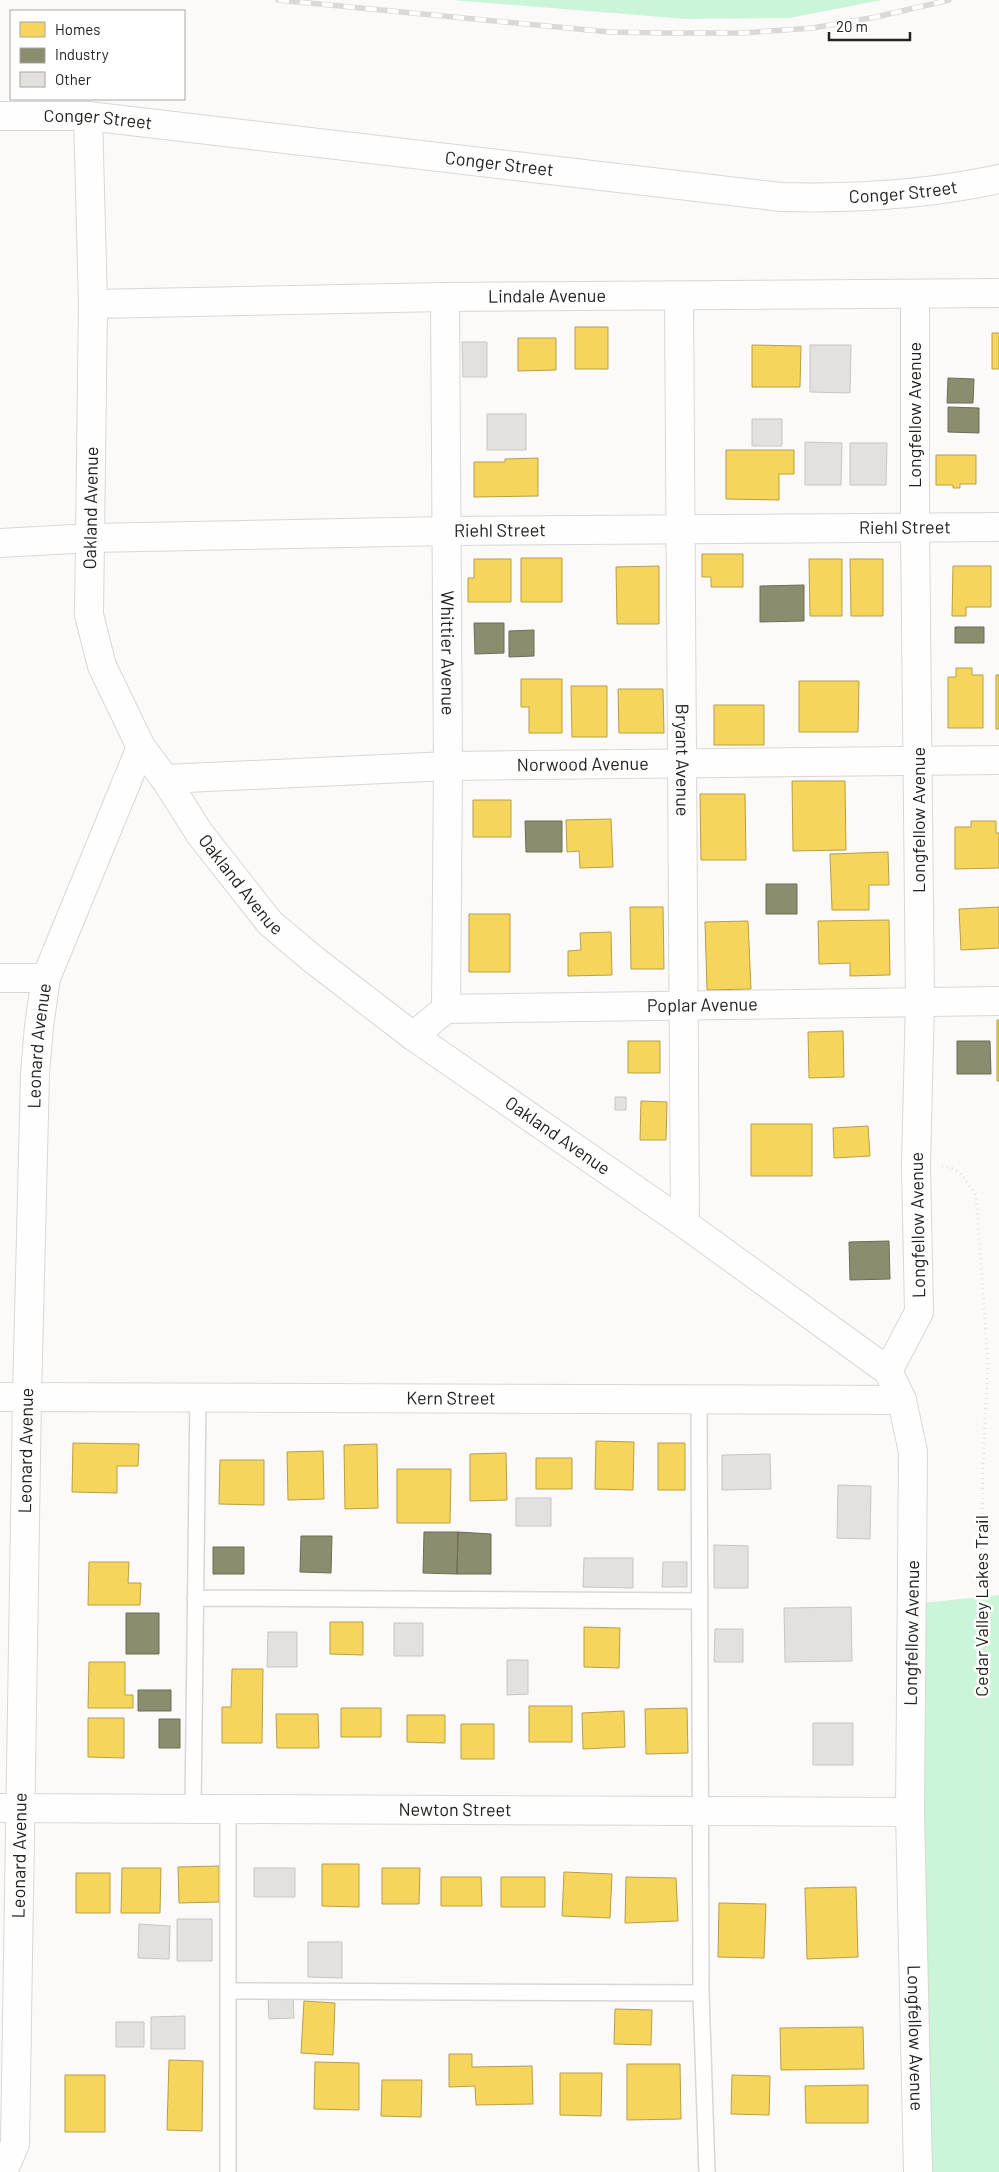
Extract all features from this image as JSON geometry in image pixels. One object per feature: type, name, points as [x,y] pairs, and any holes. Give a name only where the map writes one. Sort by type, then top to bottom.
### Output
[{"type":"street","name":"Conger Street","points":[[0,116],[88,116],[781,197],[844,199],[906,195],[968,186],[999,179]]},
{"type":"street","name":"Oakland Avenue","points":[[88,116],[93,304],[89,615],[102,666],[141,746],[165,779],[200,834],[270,923],[314,960],[413,1036],[685,1224],[888,1371]]},
{"type":"street","name":"Lindale Avenue","points":[[93,304],[446,297],[999,294]]},
{"type":"street","name":"Longfellow Avenue","points":[[915,295],[915,526],[919,762],[920,1001],[916,1164],[919,1312],[888,1371],[902,1400],[913,1452],[910,1812],[918,2172]]},
{"type":"street","name":"Bryant Avenue","points":[[679,296],[685,1224]]},
{"type":"street","name":"Whittier Avenue","points":[[446,297],[448,766],[446,1009]]},
{"type":"street","name":"Riehl Street","points":[[0,543],[91,538],[447,531],[915,526],[999,527]]},
{"type":"street","name":"Leonard Avenue","points":[[3,2172],[15,2144],[10,1808],[27,1397],[35,1074],[38,1026],[46,978],[141,746]]},
{"type":"street","name":"Norwood Avenue","points":[[165,779],[448,766],[999,760]]},
{"type":"street","points":[[0,978],[46,978]]},
{"type":"street","name":"Poplar Avenue","points":[[446,1009],[999,1001]]},
{"type":"street","points":[[413,1036],[446,1009]]},
{"type":"street","name":"Kern Street","points":[[0,1397],[902,1400]]},
{"type":"street","name":"Newton Street","points":[[10,1808],[910,1812]]},
{"type":"lane","points":[[193,1809],[198,1397]]},
{"type":"lane","points":[[700,1399],[701,1993],[707,2172]]},
{"type":"lane","points":[[195,1598],[700,1601]]},
{"type":"lane","points":[[228,1809],[228,2172]]},
{"type":"lane","points":[[228,1991],[701,1993]]},
{"type":"path","name":"Cedar Valley Lakes Trail","points":[[916,1164],[948,1167],[964,1176],[976,1195],[988,1364],[982,1595],[984,2003],[990,2059],[999,2088]]},
{"type":"green space","points":[[452,0],[882,0],[789,18],[686,19]]},
{"type":"green space","points":[[999,1595],[999,2172],[918,2172],[912,1604]]},
{"type":"building: Homes","points":[[575,327],[608,327],[608,369],[575,369]]},
{"type":"building: Homes","points":[[992,333],[999,333],[999,369],[992,369]]},
{"type":"building: Homes","points":[[518,338],[556,338],[556,370],[518,371]]},
{"type":"building: Homes","points":[[752,345],[801,346],[800,387],[752,387]]},
{"type":"building: Homes","points":[[726,450],[794,450],[794,474],[779,474],[779,500],[726,499]]},
{"type":"building: Homes","points":[[936,455],[976,455],[976,484],[960,484],[960,488],[953,488],[953,485],[936,485]]},
{"type":"building: Homes","points":[[538,458],[538,496],[474,497],[474,462],[505,462],[505,459]]},
{"type":"building: Homes","points":[[702,554],[743,554],[743,587],[711,587],[711,577],[702,577]]},
{"type":"building: Homes","points":[[521,558],[562,558],[562,602],[521,602]]},
{"type":"building: Homes","points":[[474,559],[511,559],[511,602],[468,602],[468,578],[474,578]]},
{"type":"building: Homes","points":[[809,559],[842,559],[842,616],[810,616]]},
{"type":"building: Homes","points":[[850,559],[883,559],[883,616],[851,616]]},
{"type":"building: Homes","points":[[659,566],[659,624],[617,624],[616,567]]},
{"type":"building: Homes","points":[[953,566],[991,566],[991,607],[966,607],[966,616],[952,616]]},
{"type":"building: Homes","points":[[956,668],[972,668],[972,675],[983,675],[983,728],[948,728],[948,677],[956,677]]},
{"type":"building: Homes","points":[[996,675],[999,675],[999,729],[996,729]]},
{"type":"building: Homes","points":[[521,679],[562,679],[562,733],[529,733],[529,707],[521,707]]},
{"type":"building: Homes","points":[[799,681],[859,681],[858,732],[799,732]]},
{"type":"building: Homes","points":[[571,686],[607,686],[607,737],[572,737]]},
{"type":"building: Homes","points":[[618,689],[663,689],[664,733],[619,733]]},
{"type":"building: Homes","points":[[714,705],[764,705],[764,745],[714,745]]},
{"type":"building: Homes","points":[[792,781],[845,781],[846,850],[793,851]]},
{"type":"building: Homes","points":[[700,794],[745,794],[746,860],[701,860]]},
{"type":"building: Homes","points":[[473,800],[511,800],[511,837],[473,837]]},
{"type":"building: Homes","points":[[611,819],[613,867],[580,868],[579,851],[567,852],[566,820]]},
{"type":"building: Homes","points":[[971,821],[996,821],[996,833],[999,833],[999,868],[955,869],[955,827],[971,827]]},
{"type":"building: Homes","points":[[888,852],[889,885],[869,885],[869,910],[832,910],[830,854]]},
{"type":"building: Homes","points":[[630,907],[663,907],[664,969],[631,969]]},
{"type":"building: Homes","points":[[999,907],[999,948],[961,950],[959,909]]},
{"type":"building: Homes","points":[[469,914],[510,914],[510,972],[469,972]]},
{"type":"building: Homes","points":[[889,920],[890,975],[850,976],[850,963],[819,964],[818,921]]},
{"type":"building: Homes","points":[[748,921],[751,989],[707,990],[705,922]]},
{"type":"building: Homes","points":[[611,932],[612,975],[568,976],[568,951],[581,950],[580,933]]},
{"type":"building: Homes","points":[[997,1020],[999,1020],[999,1081],[997,1081]]},
{"type":"building: Homes","points":[[843,1031],[844,1077],[809,1078],[808,1032]]},
{"type":"building: Homes","points":[[628,1041],[660,1041],[660,1073],[628,1073]]},
{"type":"building: Homes","points":[[641,1101],[667,1102],[666,1140],[640,1140]]},
{"type":"building: Homes","points":[[751,1124],[812,1124],[812,1176],[751,1176]]},
{"type":"building: Homes","points":[[868,1126],[870,1156],[834,1158],[833,1128]]},
{"type":"building: Homes","points":[[596,1441],[634,1442],[633,1490],[595,1489]]},
{"type":"building: Homes","points":[[73,1443],[139,1444],[138,1466],[117,1466],[117,1493],[72,1492]]},
{"type":"building: Homes","points":[[658,1443],[685,1443],[685,1490],[658,1490]]},
{"type":"building: Homes","points":[[377,1444],[378,1508],[345,1509],[344,1445]]},
{"type":"building: Homes","points":[[323,1451],[324,1499],[288,1500],[287,1452]]},
{"type":"building: Homes","points":[[506,1453],[507,1500],[470,1501],[470,1454]]},
{"type":"building: Homes","points":[[536,1458],[572,1458],[572,1489],[536,1489]]},
{"type":"building: Homes","points":[[220,1460],[264,1460],[264,1505],[219,1504]]},
{"type":"building: Homes","points":[[397,1469],[451,1469],[450,1523],[397,1523]]},
{"type":"building: Homes","points":[[89,1562],[129,1562],[128,1583],[141,1583],[140,1605],[88,1605]]},
{"type":"building: Homes","points":[[330,1622],[363,1622],[363,1655],[330,1654]]},
{"type":"building: Homes","points":[[584,1627],[620,1628],[619,1668],[584,1667]]},
{"type":"building: Homes","points":[[89,1662],[125,1662],[125,1695],[133,1695],[133,1708],[88,1708]]},
{"type":"building: Homes","points":[[232,1669],[263,1669],[262,1743],[222,1743],[222,1707],[231,1707]]},
{"type":"building: Homes","points":[[529,1706],[572,1706],[572,1742],[529,1742]]},
{"type":"building: Homes","points":[[341,1708],[381,1708],[381,1737],[341,1737]]},
{"type":"building: Homes","points":[[687,1708],[688,1753],[646,1754],[645,1709]]},
{"type":"building: Homes","points":[[624,1711],[625,1747],[583,1749],[582,1713]]},
{"type":"building: Homes","points":[[276,1714],[318,1714],[319,1748],[277,1748]]},
{"type":"building: Homes","points":[[407,1715],[445,1715],[445,1743],[407,1742]]},
{"type":"building: Homes","points":[[88,1718],[124,1718],[124,1758],[88,1757]]},
{"type":"building: Homes","points":[[461,1724],[494,1724],[494,1759],[461,1759]]},
{"type":"building: Homes","points":[[322,1864],[359,1864],[359,1907],[322,1906]]},
{"type":"building: Homes","points":[[219,1866],[219,1902],[179,1903],[178,1867]]},
{"type":"building: Homes","points":[[122,1868],[161,1868],[160,1913],[121,1913]]},
{"type":"building: Homes","points":[[382,1868],[420,1868],[419,1904],[382,1904]]},
{"type":"building: Homes","points":[[564,1872],[612,1874],[610,1918],[562,1916]]},
{"type":"building: Homes","points":[[76,1873],[110,1873],[110,1913],[76,1913]]},
{"type":"building: Homes","points":[[441,1877],[481,1877],[482,1906],[441,1906]]},
{"type":"building: Homes","points":[[501,1877],[545,1877],[545,1907],[501,1907]]},
{"type":"building: Homes","points":[[626,1877],[676,1878],[678,1921],[625,1923]]},
{"type":"building: Homes","points":[[856,1887],[858,1957],[807,1959],[805,1888]]},
{"type":"building: Homes","points":[[719,1903],[766,1904],[764,1958],[718,1957]]},
{"type":"building: Homes","points":[[304,2001],[335,2003],[333,2055],[301,2053]]},
{"type":"building: Homes","points":[[615,2009],[652,2010],[651,2045],[614,2044]]},
{"type":"building: Homes","points":[[863,2027],[864,2069],[781,2070],[780,2028]]},
{"type":"building: Homes","points":[[449,2054],[472,2054],[472,2067],[532,2066],[533,2104],[476,2105],[475,2086],[449,2087]]},
{"type":"building: Homes","points":[[169,2060],[203,2061],[202,2131],[167,2130]]},
{"type":"building: Homes","points":[[315,2062],[359,2063],[359,2110],[314,2109]]},
{"type":"building: Homes","points":[[627,2064],[680,2064],[681,2119],[627,2120]]},
{"type":"building: Homes","points":[[560,2073],[602,2073],[601,2116],[560,2115]]},
{"type":"building: Homes","points":[[65,2075],[105,2075],[105,2132],[65,2132]]},
{"type":"building: Homes","points":[[732,2075],[770,2076],[769,2115],[731,2114]]},
{"type":"building: Homes","points":[[382,2080],[422,2080],[421,2117],[381,2116]]},
{"type":"building: Homes","points":[[868,2085],[868,2123],[806,2123],[805,2086]]},
{"type":"building: Industry","points":[[948,378],[974,379],[973,403],[947,403]]},
{"type":"building: Industry","points":[[948,407],[979,408],[979,433],[948,432]]},
{"type":"building: Industry","points":[[804,585],[804,621],[760,622],[760,586]]},
{"type":"building: Industry","points":[[474,623],[504,623],[504,653],[475,654]]},
{"type":"building: Industry","points":[[955,627],[984,627],[984,643],[955,643]]},
{"type":"building: Industry","points":[[534,630],[534,656],[509,657],[509,631]]},
{"type":"building: Industry","points":[[525,821],[562,821],[562,852],[526,852]]},
{"type":"building: Industry","points":[[766,884],[797,884],[797,914],[766,914]]},
{"type":"building: Industry","points":[[957,1041],[990,1041],[991,1074],[957,1074]]},
{"type":"building: Industry","points":[[889,1241],[890,1279],[850,1280],[849,1242]]},
{"type":"building: Industry","points":[[424,1532],[458,1532],[457,1574],[423,1573]]},
{"type":"building: Industry","points":[[458,1532],[491,1534],[491,1574],[457,1574]]},
{"type":"building: Industry","points":[[301,1536],[332,1536],[331,1573],[300,1572]]},
{"type":"building: Industry","points":[[213,1547],[244,1547],[244,1574],[213,1574]]},
{"type":"building: Industry","points":[[126,1613],[159,1613],[159,1654],[126,1654]]},
{"type":"building: Industry","points":[[138,1690],[171,1690],[171,1711],[138,1711]]},
{"type":"building: Industry","points":[[159,1719],[180,1719],[180,1748],[159,1748]]},
{"type":"building: Other","points":[[462,342],[487,342],[487,377],[463,377]]},
{"type":"building: Other","points":[[810,345],[851,345],[850,393],[810,392]]},
{"type":"building: Other","points":[[487,414],[526,414],[526,450],[487,450]]},
{"type":"building: Other","points":[[752,419],[782,419],[782,446],[752,446]]},
{"type":"building: Other","points":[[805,442],[842,443],[841,485],[805,485]]},
{"type":"building: Other","points":[[850,443],[887,443],[886,485],[850,485]]},
{"type":"building: Other","points":[[615,1097],[626,1097],[626,1110],[615,1110]]},
{"type":"building: Other","points":[[770,1454],[771,1489],[722,1490],[722,1455]]},
{"type":"building: Other","points":[[838,1485],[871,1486],[870,1539],[837,1538]]},
{"type":"building: Other","points":[[516,1498],[551,1498],[551,1526],[516,1526]]},
{"type":"building: Other","points":[[714,1545],[748,1546],[748,1588],[714,1588]]},
{"type":"building: Other","points":[[584,1558],[633,1558],[633,1588],[583,1587]]},
{"type":"building: Other","points":[[663,1562],[687,1562],[687,1587],[662,1587]]},
{"type":"building: Other","points":[[851,1607],[852,1661],[785,1662],[784,1608]]},
{"type":"building: Other","points":[[394,1623],[423,1623],[423,1656],[394,1656]]},
{"type":"building: Other","points":[[715,1629],[743,1629],[743,1662],[714,1662]]},
{"type":"building: Other","points":[[268,1632],[297,1632],[297,1667],[267,1667]]},
{"type":"building: Other","points":[[507,1660],[528,1660],[528,1694],[507,1695]]},
{"type":"building: Other","points":[[813,1723],[853,1723],[853,1765],[813,1765]]},
{"type":"building: Other","points":[[254,1868],[295,1868],[295,1897],[254,1897]]},
{"type":"building: Other","points":[[177,1919],[212,1919],[212,1961],[177,1961]]},
{"type":"building: Other","points":[[139,1924],[170,1926],[169,1959],[138,1958]]},
{"type":"building: Other","points":[[308,1942],[342,1942],[342,1978],[308,1977]]},
{"type":"building: Other","points":[[293,1995],[294,2018],[269,2019],[268,1997]]},
{"type":"building: Other","points":[[185,2016],[185,2049],[151,2049],[151,2017]]},
{"type":"building: Other","points":[[116,2022],[144,2022],[144,2047],[116,2047]]},
{"type":"railway","points":[[278,0],[609,32],[665,33],[741,33],[813,28],[876,17],[949,0]]}]
